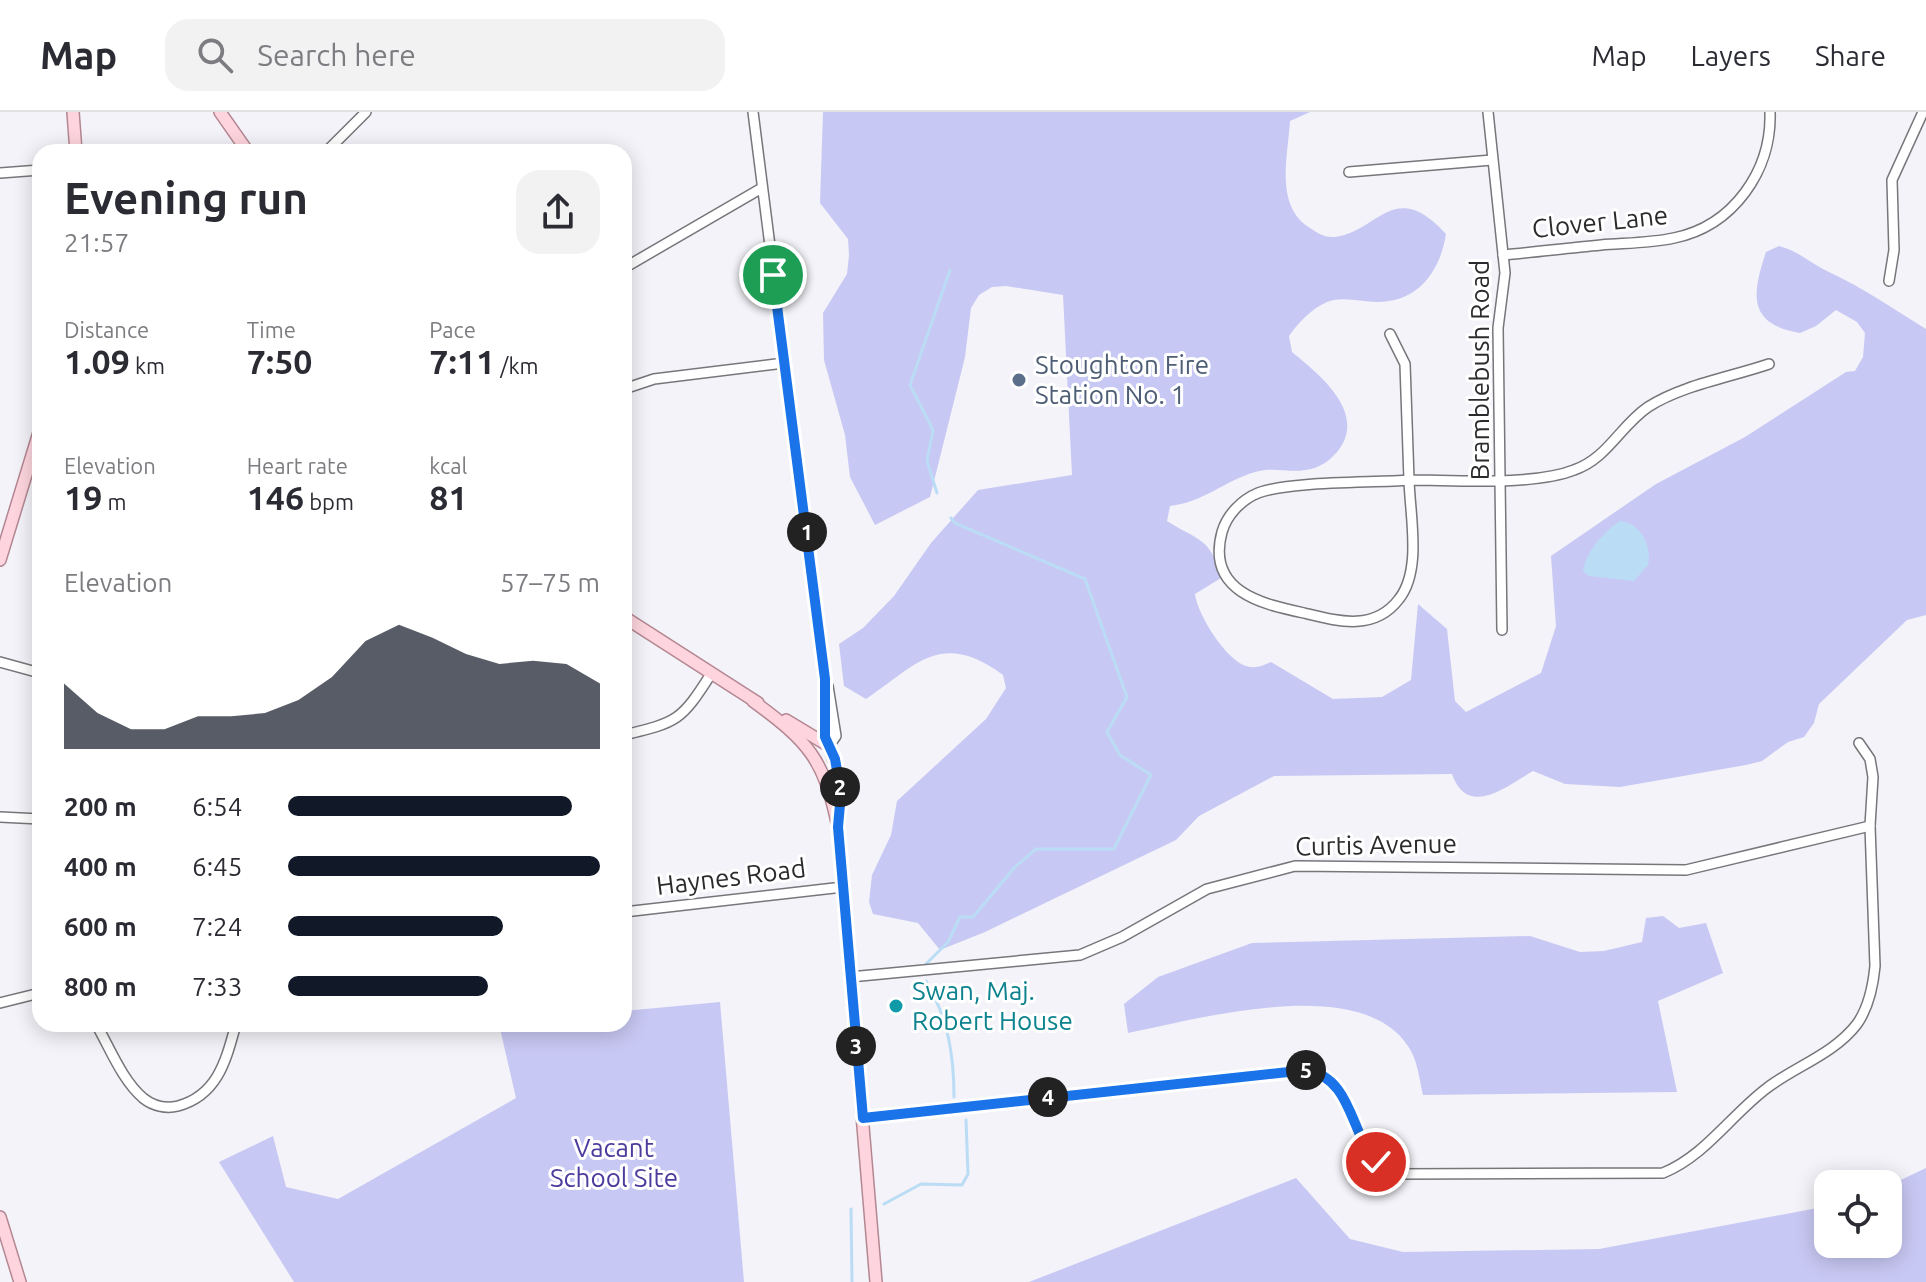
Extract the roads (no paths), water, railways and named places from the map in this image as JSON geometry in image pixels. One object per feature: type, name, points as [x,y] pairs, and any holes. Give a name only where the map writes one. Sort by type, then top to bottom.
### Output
[{"type":"main road","points":[[73,112],[75,144]]},
{"type":"main road","points":[[220,112],[242,144]]},
{"type":"main road","points":[[0,560],[32,470]]},
{"type":"main road","points":[[632,622],[753,701],[823,738],[835,759],[841,793],[838,827]]},
{"type":"main road","points":[[753,701],[783,723],[816,757],[828,784],[838,827],[876,1282]]},
{"type":"main road","points":[[801,728],[823,738]]},
{"type":"main road","points":[[816,757],[823,738]]},
{"type":"main road","points":[[0,1217],[20,1282]]},
{"type":"street","points":[[334,144],[366,112]]},
{"type":"street","points":[[753,112],[825,679],[836,733],[823,738],[825,679]]},
{"type":"street","name":"Bramblebush Road","points":[[1488,112],[1505,284],[1498,328],[1502,630]]},
{"type":"street","name":"Clover Lane","points":[[1503,255],[1673,238],[1703,227],[1728,211],[1754,181],[1768,144],[1770,112]]},
{"type":"street","points":[[1889,281],[1894,250],[1892,180],[1923,112]]},
{"type":"street","points":[[1349,172],[1492,160]]},
{"type":"street","points":[[0,173],[32,171]]},
{"type":"street","points":[[632,263],[762,188]]},
{"type":"street","points":[[1390,334],[1405,364],[1409,480],[1409,579],[1398,601],[1379,616],[1345,622],[1262,605],[1241,593],[1228,578],[1220,554],[1222,534],[1233,511],[1252,496],[1279,489],[1409,480],[1554,476],[1578,469],[1606,451],[1630,423],[1656,402],[1769,364]]},
{"type":"street","points":[[632,386],[654,379],[784,363]]},
{"type":"street","points":[[0,662],[32,671]]},
{"type":"street","points":[[632,733],[670,724],[691,704],[711,674]]},
{"type":"street","points":[[863,1118],[1307,1070],[1333,1081],[1341,1091],[1368,1153],[1384,1170],[1397,1174],[1663,1173],[1696,1154],[1765,1090],[1840,1041],[1863,1013],[1873,985],[1875,966],[1870,826],[1872,766],[1859,743]]},
{"type":"street","points":[[0,817],[32,819]]},
{"type":"street","name":"Curtis Avenue","points":[[850,977],[1080,955],[1122,937],[1207,889],[1295,866],[1686,870],[1870,826]]},
{"type":"street","name":"Haynes Road","points":[[632,911],[843,887]]},
{"type":"street","points":[[0,1003],[32,995]]},
{"type":"street","points":[[101,1032],[139,1094],[155,1105],[168,1107],[196,1099],[213,1086],[233,1032]]},
{"type":"waterway","points":[[937,493],[927,461],[933,430],[910,385],[950,270]]},
{"type":"waterway","points":[[926,964],[948,942],[960,917],[973,917],[1015,867],[1036,849],[1114,849],[1151,775],[1120,755],[1107,732],[1127,697],[1085,579],[955,523],[951,518]]},
{"type":"waterway","points":[[926,981],[940,1009],[948,1037],[954,1097]]},
{"type":"waterway","points":[[884,1204],[921,1184],[962,1185],[968,1174],[966,1120]]},
{"type":"waterway","points":[[851,1209],[852,1282]]},
{"type":"place","name":"Stoughton Fire Station No. 1","points":[[1019,380]]},
{"type":"place","name":"Swan, Maj. Robert House","points":[[896,1006]]},
{"type":"park label","name":"Vacant School Site","points":[[614,1163]]}]
